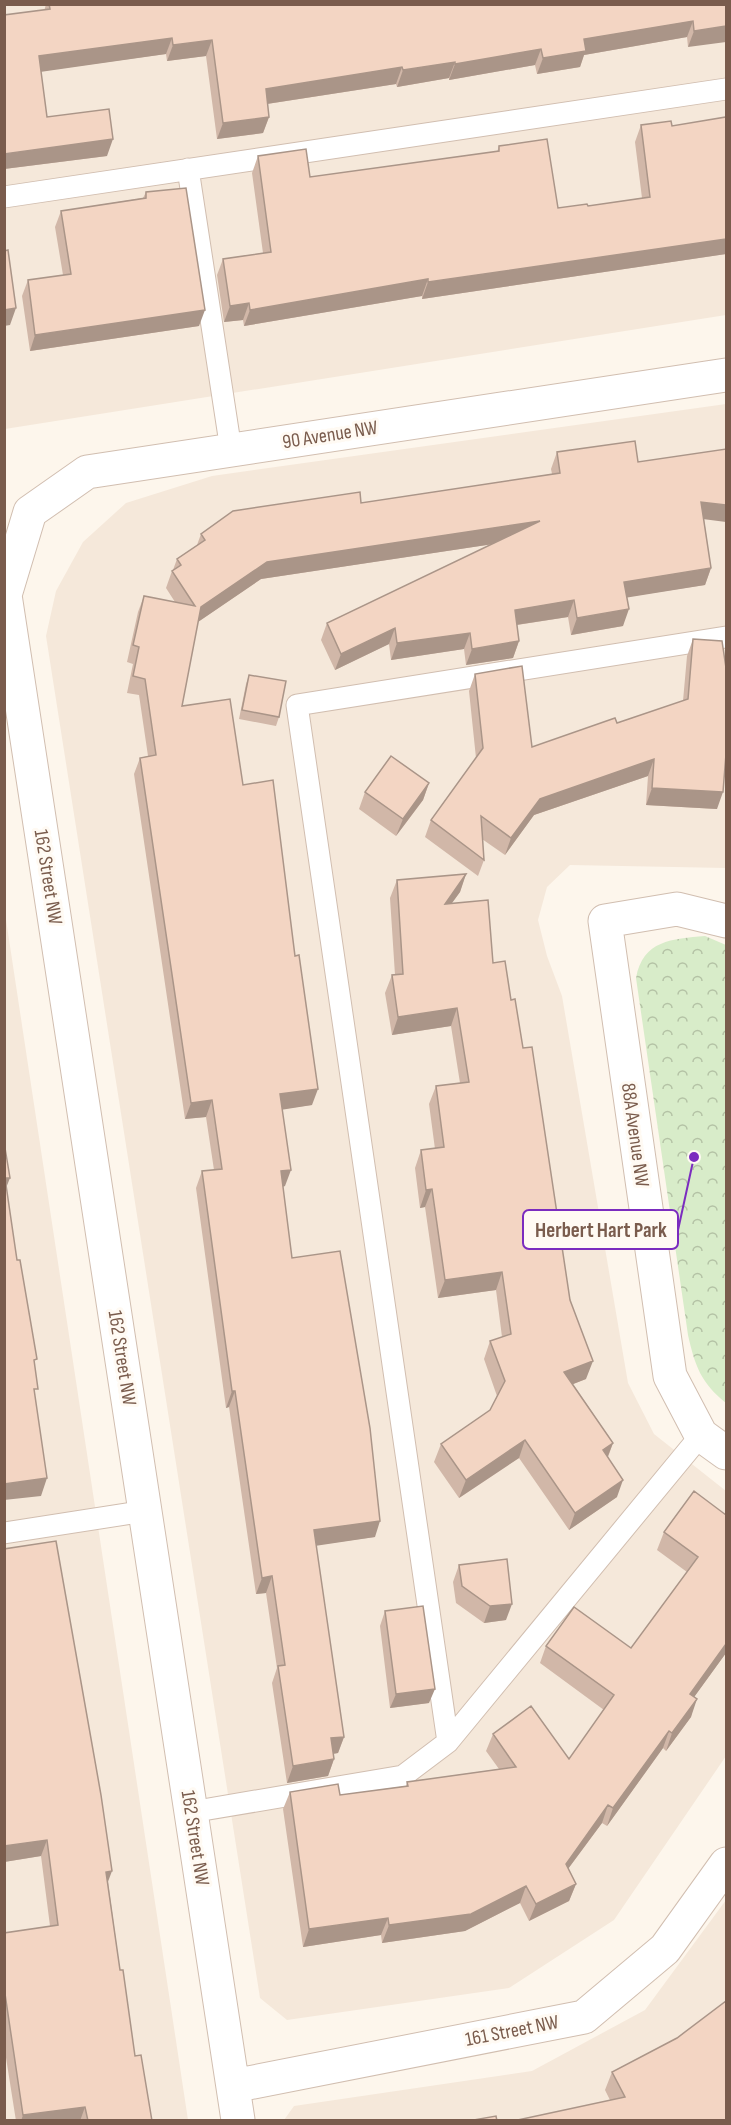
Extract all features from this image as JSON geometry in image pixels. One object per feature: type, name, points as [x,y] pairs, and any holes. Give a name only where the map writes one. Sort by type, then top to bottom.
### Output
[{"type":"street","name":"90 Avenue NW","points":[[5,595],[30,512],[87,472],[726,375]]},
{"type":"street","name":"162 Street NW","points":[[5,595],[238,2121]]},
{"type":"street","name":"88A Avenue NW","points":[[714,1444],[670,1376],[605,921],[677,909],[726,921]]},
{"type":"street","name":"161 Street NW","points":[[233,2086],[584,2017],[665,1949],[726,1864]]},
{"type":"lane","points":[[4,197],[726,89]]},
{"type":"lane","points":[[188,169],[231,450]]},
{"type":"lane","points":[[448,1742],[297,705],[726,637]]},
{"type":"lane","points":[[191,1812],[403,1776],[448,1742],[714,1444]]},
{"type":"lane","points":[[4,1533],[145,1511]]},
{"type":"shaded area","points":[[5,5],[726,5],[726,315],[5,429]]},
{"type":"shaded area","points":[[726,404],[726,868],[570,865],[547,887],[538,920],[547,956],[562,996],[628,1383],[654,1434],[726,1491],[726,1756],[614,1920],[509,1988],[287,2020],[260,1998],[46,636],[56,591],[83,542],[126,503],[212,476]]},
{"type":"shaded area","points":[[5,913],[188,2120],[5,2120]]},
{"type":"shaded area","points":[[726,1900],[726,2120],[284,2120],[294,2106],[532,2071],[645,2010]]},
{"type":"green space","points":[[705,936],[726,945],[726,1403],[710,1388],[700,1373],[688,1335],[636,978],[640,965],[652,949],[681,938]]},
{"type":"building","points":[[49,4],[726,4],[726,26],[694,31],[693,21],[584,39],[586,51],[543,58],[541,49],[455,64],[455,62],[403,70],[402,67],[266,89],[269,117],[223,123],[212,40],[173,45],[172,38],[39,56],[47,117],[109,109],[113,139],[4,154],[4,15],[50,9]]},
{"type":"building","points":[[726,117],[726,239],[428,282],[428,279],[250,310],[249,303],[230,306],[223,259],[271,252],[258,156],[306,149],[310,177],[499,151],[499,146],[547,139],[558,208],[587,204],[588,206],[650,197],[641,125],[671,121],[672,126]]},
{"type":"building","points":[[186,188],[205,310],[35,335],[28,280],[71,274],[61,211],[146,198],[146,192]]},
{"type":"building","points":[[8,250],[16,308],[4,310],[4,251]]},
{"type":"building","points":[[635,441],[638,462],[726,449],[726,505],[701,502],[711,568],[624,582],[629,609],[577,618],[574,600],[515,610],[519,641],[472,649],[470,633],[397,643],[395,628],[341,654],[327,623],[540,521],[267,562],[201,607],[182,706],[230,699],[243,785],[273,780],[295,956],[299,955],[318,1089],[280,1094],[291,1170],[281,1171],[292,1258],[340,1251],[370,1428],[380,1521],[314,1530],[344,1737],[331,1738],[334,1759],[293,1766],[278,1666],[285,1665],[272,1576],[262,1578],[235,1391],[232,1391],[202,1171],[222,1169],[212,1100],[191,1103],[140,758],[156,755],[145,679],[133,676],[139,647],[133,645],[144,596],[195,606],[172,571],[181,565],[177,559],[205,540],[201,534],[233,511],[360,492],[361,503],[560,473],[557,452]]},
{"type":"building","points":[[693,639],[722,641],[726,668],[726,754],[723,792],[652,788],[654,759],[540,799],[511,838],[481,816],[484,860],[431,820],[483,748],[475,674],[522,666],[532,747],[615,718],[617,723],[688,699]]},
{"type":"building","points":[[249,675],[286,681],[279,717],[242,710]]},
{"type":"building","points":[[391,756],[429,783],[403,819],[365,792]]},
{"type":"building","points":[[466,874],[445,904],[488,900],[493,963],[505,961],[511,1000],[515,999],[523,1048],[532,1047],[570,1300],[593,1361],[564,1372],[613,1443],[603,1450],[623,1480],[575,1513],[525,1440],[466,1480],[441,1444],[490,1410],[505,1381],[490,1341],[511,1334],[502,1272],[445,1280],[432,1189],[426,1190],[421,1150],[444,1147],[436,1086],[469,1082],[457,1008],[398,1017],[392,975],[403,974],[397,880]]},
{"type":"building","points":[[4,1142],[10,1178],[5,1178],[17,1260],[20,1260],[37,1359],[34,1360],[38,1389],[34,1389],[47,1478],[4,1484]]},
{"type":"building","points":[[694,1491],[726,1515],[726,1644],[690,1694],[697,1699],[672,1733],[669,1731],[613,1808],[608,1805],[566,1864],[576,1884],[536,1904],[526,1886],[471,1914],[389,1925],[388,1918],[309,1929],[290,1792],[338,1784],[340,1795],[408,1786],[407,1782],[516,1767],[493,1734],[531,1706],[569,1759],[614,1695],[546,1646],[574,1607],[631,1648],[698,1557],[664,1532]]},
{"type":"building","points":[[56,1541],[101,1795],[112,1871],[106,1872],[120,1970],[123,1970],[135,2056],[141,2055],[152,2121],[88,2121],[85,2107],[23,2115],[4,1987],[4,1933],[58,1925],[47,1840],[4,1846],[4,1549]]},
{"type":"building","points":[[507,1559],[512,1604],[490,1606],[462,1586],[459,1565]]},
{"type":"building","points":[[423,1606],[435,1689],[396,1694],[385,1611]]},
{"type":"building","points":[[726,2001],[726,2121],[513,2121],[625,2097],[612,2072],[677,2038]]},
{"type":"building","points":[[496,2116],[497,2121],[468,2121]]},
{"type":"place","name":"Herbert Hart Park","points":[[694,1157]]}]
